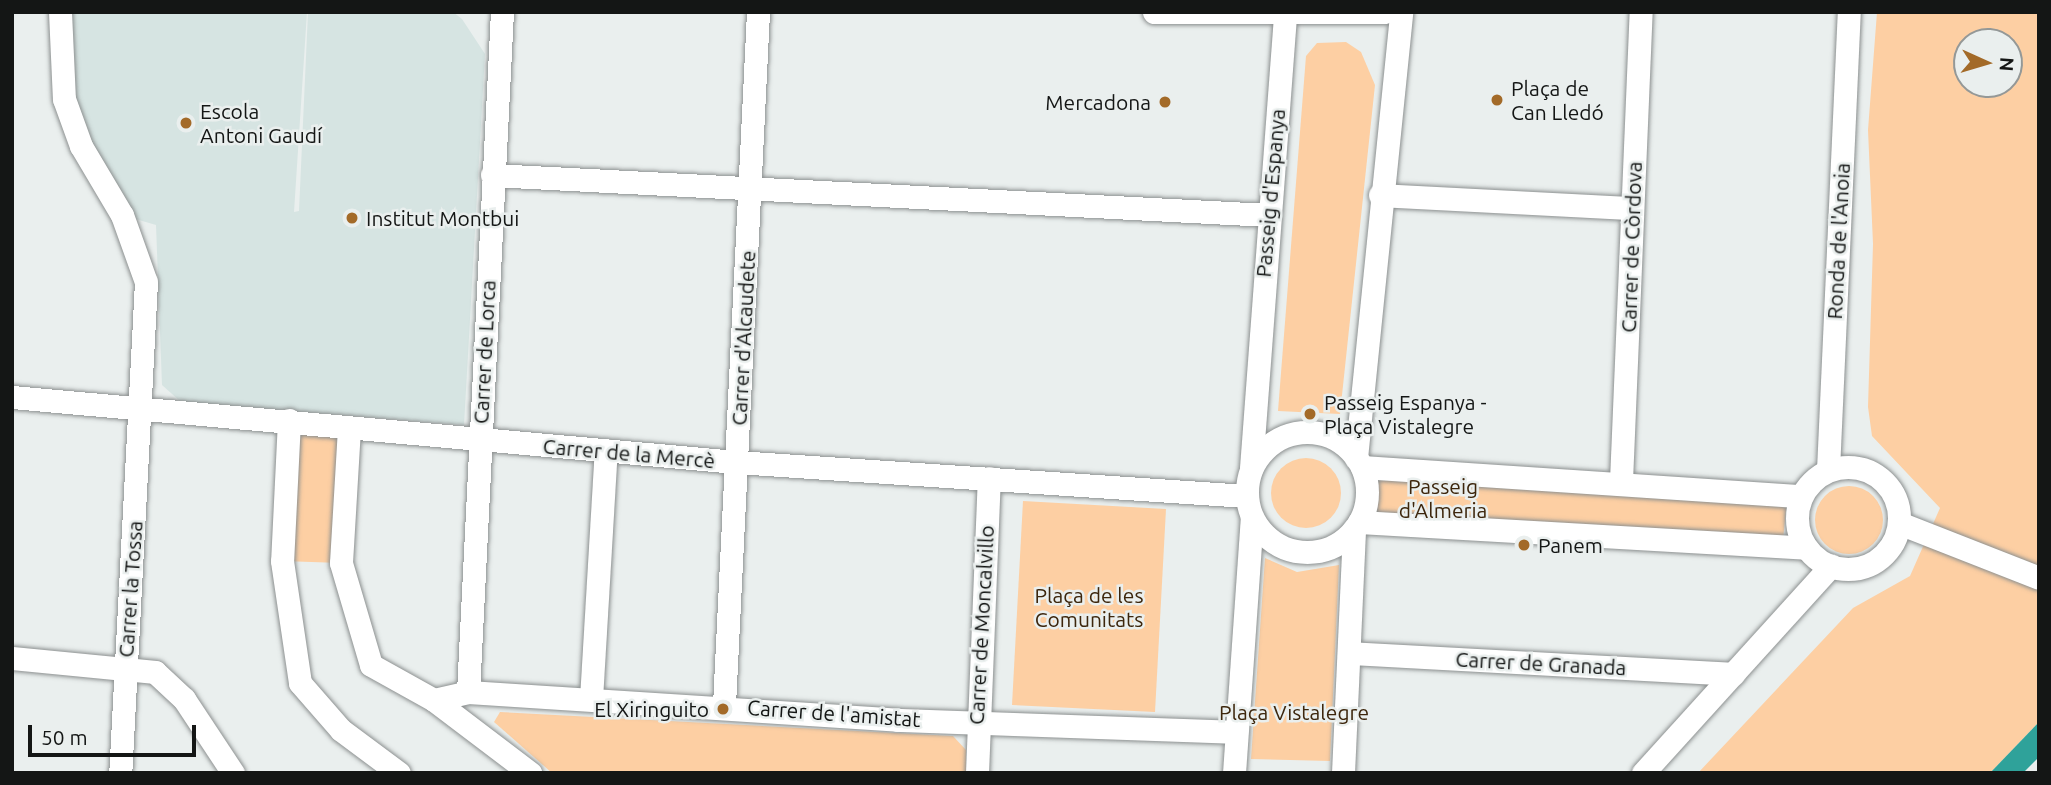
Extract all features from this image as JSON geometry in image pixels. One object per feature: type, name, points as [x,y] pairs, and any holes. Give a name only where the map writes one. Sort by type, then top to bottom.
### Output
[{"type":"street","name":"Carrer la Tossa","points":[[60,12],[64,99],[81,146],[122,215],[146,282],[142,405],[124,665],[120,773]]},
{"type":"street","name":"Carrer de Lorca","points":[[468,692],[502,12]]},
{"type":"street","name":"Carrer d'Alcaudete","points":[[724,705],[758,12]]},
{"type":"street","points":[[1154,12],[1285,17],[1384,12]]},
{"type":"street","points":[[1343,773],[1356,525],[1366,504],[1359,462],[1380,195],[1401,12]]},
{"type":"street","name":"Carrer de Còrdova","points":[[1621,481],[1641,12]]},
{"type":"street","name":"Ronda de l'Anoia","points":[[1828,470],[1849,12]]},
{"type":"street","name":"Passeig d'Espanya","points":[[1234,773],[1267,215],[1285,17]]},
{"type":"street","points":[[492,175],[751,184],[1267,215]]},
{"type":"street","points":[[1380,195],[1633,208]]},
{"type":"street","name":"Carrer de la Mercè","points":[[12,397],[142,405],[349,428],[736,462],[989,478],[1249,507]]},
{"type":"street","points":[[289,420],[282,561],[300,683],[341,730],[398,773]]},
{"type":"street","points":[[349,428],[341,563],[371,665],[434,700],[530,773]]},
{"type":"street","points":[[1251,468],[1275,440],[1292,433],[1328,435],[1359,462],[1801,496]]},
{"type":"street","points":[[591,699],[606,450]]},
{"type":"street","points":[[1249,507],[1264,534],[1300,552],[1320,550],[1356,525],[1806,548],[1831,566],[1875,562],[1899,523],[1895,497],[1878,476],[1853,467],[1828,470],[1801,496],[1797,523],[1806,548]]},
{"type":"street","name":"Carrer de Moncalvillo","points":[[976,773],[975,722],[989,478]]},
{"type":"street","points":[[1899,523],[2039,578]]},
{"type":"street","points":[[1643,773],[1831,566]]},
{"type":"street","name":"Carrer de Granada","points":[[1349,653],[1734,674]]},
{"type":"street","points":[[12,658],[124,665],[155,672],[184,699],[233,773]]},
{"type":"street","name":"Carrer de l'amistat","points":[[434,700],[468,692],[724,705],[975,722],[1235,732]]},
{"type":"shaded area","name":"Institut Montbui","points":[[60,12],[307,12],[294,212],[299,211],[308,12],[453,12],[462,19],[485,54],[464,425],[181,402],[162,385],[156,225],[122,215],[81,146]]},
{"type":"green space","points":[[1877,12],[2039,12],[2039,722],[1990,773],[1698,773],[1853,608],[1910,576],[1940,508],[1872,436],[1868,407],[1873,244],[1868,130]]},
{"type":"green space","points":[[1346,42],[1361,52],[1375,85],[1340,414],[1278,411],[1306,56],[1317,43]]},
{"type":"green space","points":[[289,420],[349,428],[341,563],[282,561]]},
{"type":"green space","points":[[1299,458],[1313,458],[1326,464],[1335,473],[1341,493],[1339,506],[1331,518],[1313,528],[1299,528],[1286,522],[1277,513],[1271,500],[1271,486],[1277,473],[1286,464]]},
{"type":"green space","name":"Passeig d'Almeria","points":[[1376,472],[1787,500],[1783,540],[1374,515]]},
{"type":"green space","points":[[1849,486],[1862,489],[1873,496],[1880,507],[1883,520],[1880,533],[1873,544],[1862,551],[1849,554],[1836,551],[1825,544],[1818,533],[1815,520],[1818,507],[1825,496],[1836,489]]},
{"type":"green space","name":"Plaça de les Comunitats","points":[[1023,501],[1166,509],[1155,712],[1012,705]]},
{"type":"green space","name":"Plaça Vistalegre","points":[[1265,558],[1297,572],[1339,565],[1330,761],[1251,759]]},
{"type":"green space","points":[[500,712],[953,736],[966,750],[966,773],[552,773],[494,722]]},
{"type":"water","points":[[2039,722],[2039,757],[2024,772],[1990,773]]},
{"type":"place","name":"Plaça de Can Lledó","points":[[1497,100]]},
{"type":"place","name":"Mercadona","points":[[1165,102]]},
{"type":"place","name":"Escola Antoni Gaudí","points":[[186,123]]},
{"type":"place","name":"Institut Montbui","points":[[352,218]]},
{"type":"place","name":"Passeig Espanya - Plaça Vistalegre","points":[[1310,414]]},
{"type":"place","name":"Panem","points":[[1524,545]]},
{"type":"place","name":"El Xiringuito","points":[[723,709]]}]
